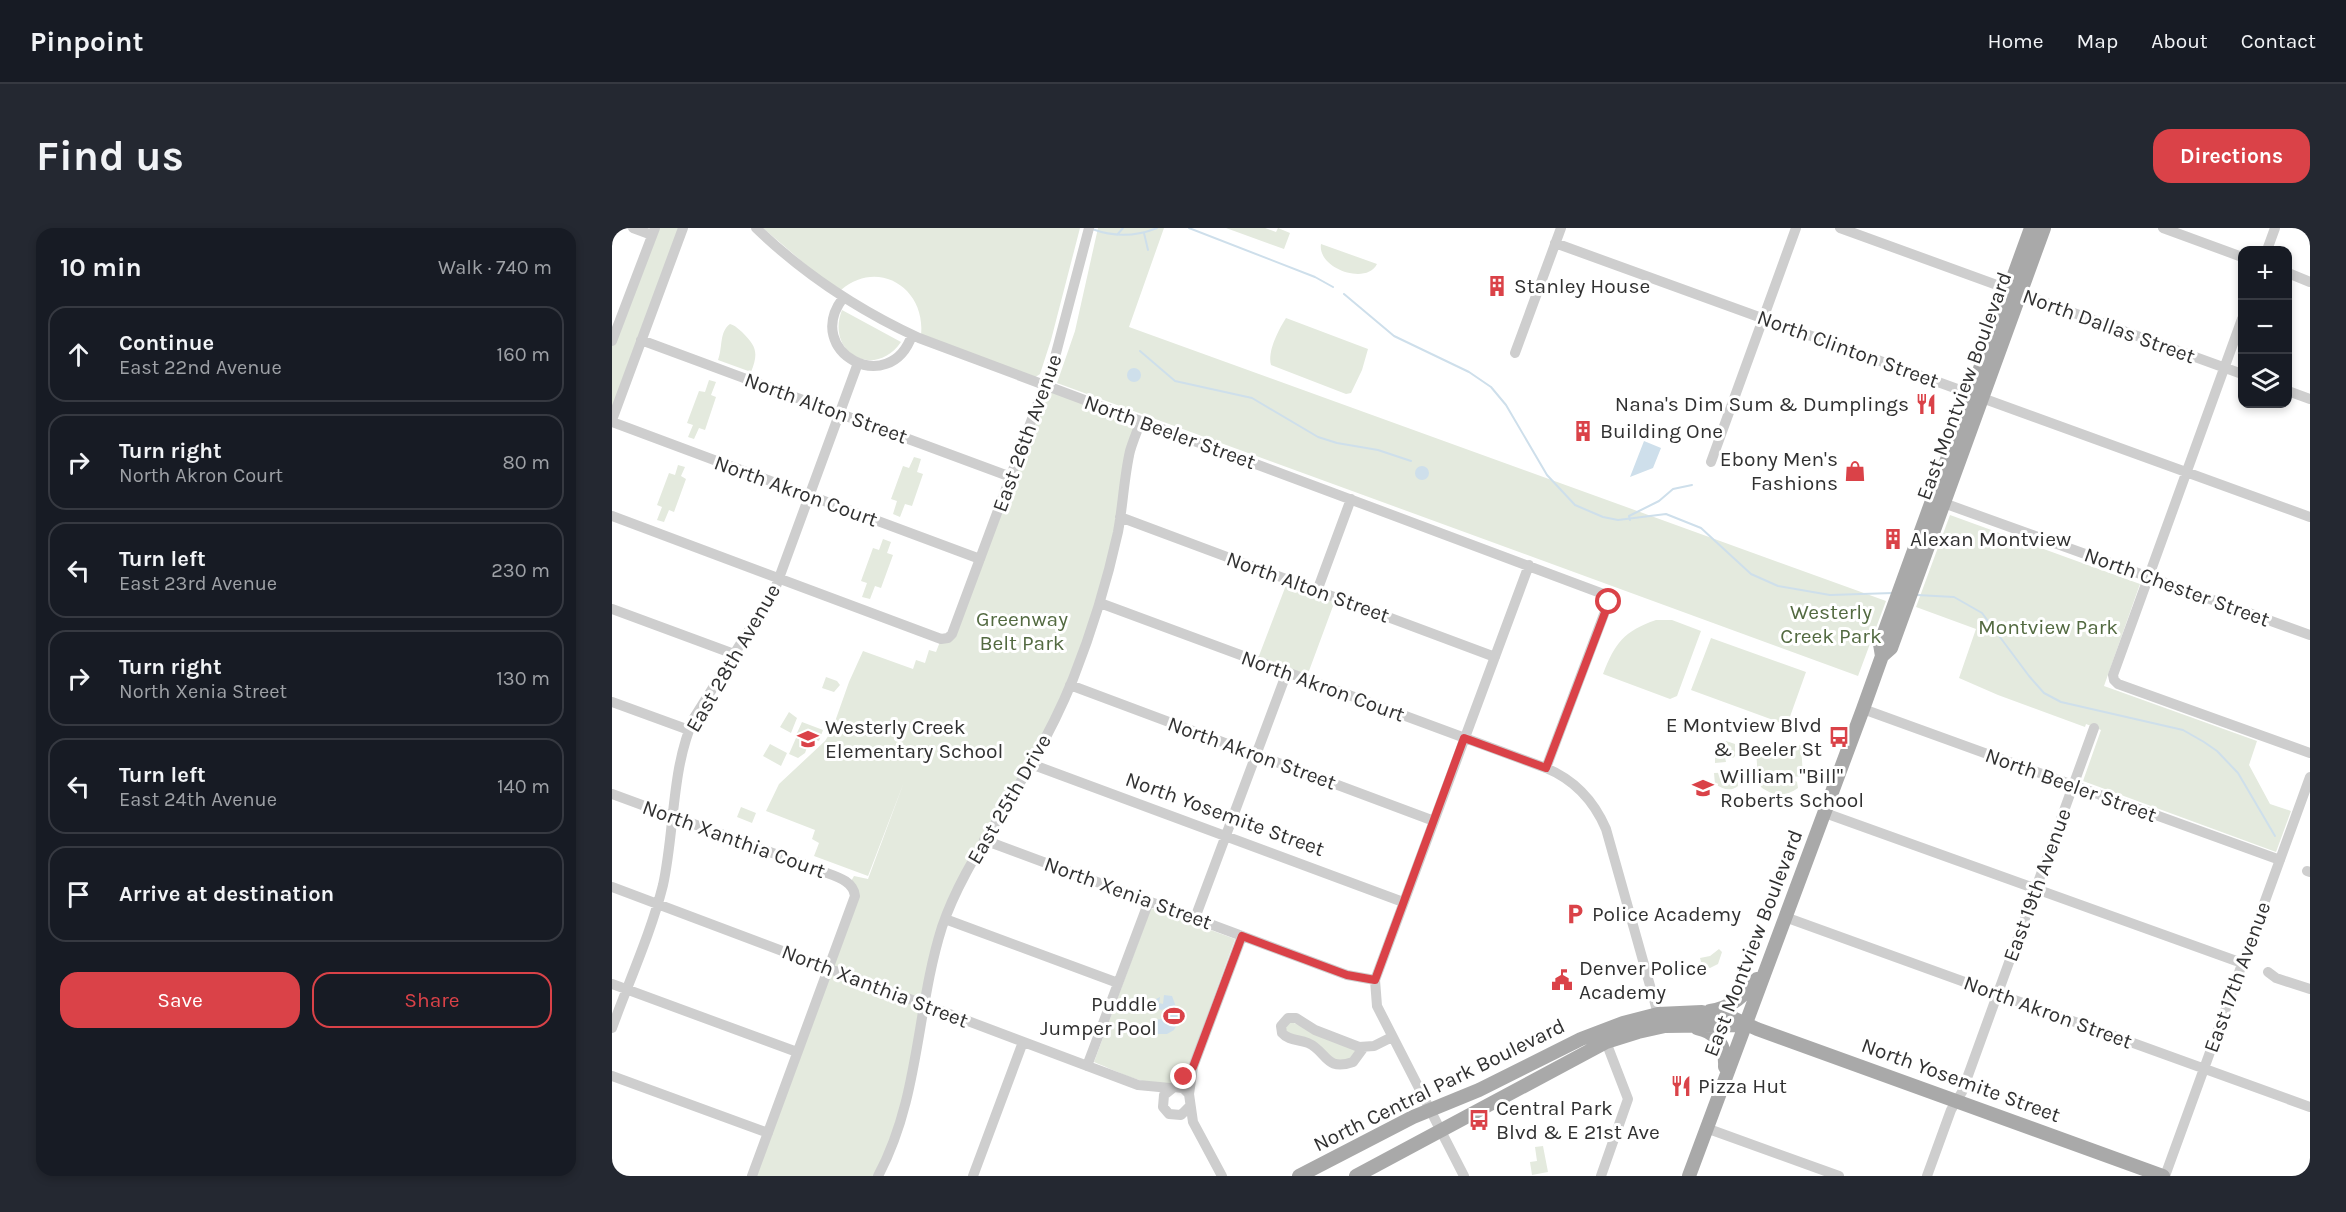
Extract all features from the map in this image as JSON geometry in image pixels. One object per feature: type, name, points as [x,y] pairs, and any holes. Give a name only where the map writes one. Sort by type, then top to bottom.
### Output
[{"type":"main road","name":"East Montview Boulevard","points":[[2014,292],[2031,228]]},
{"type":"main road","name":"East Montview Boulevard","points":[[1689,1176],[1882,656],[1891,648],[1900,606],[2014,292],[2044,228]]},
{"type":"main road","points":[[1702,1012],[1719,1010],[1735,1002],[1747,992],[1765,968]]},
{"type":"main road","name":"North Central Park Boulevard","points":[[1299,1176],[1413,1117],[1479,1090],[1581,1039],[1623,1023],[1658,1014],[1702,1012],[1733,1018],[1744,1025]]},
{"type":"main road","name":"North Central Park Boulevard","points":[[1356,1176],[1606,1042],[1638,1032],[1678,1025],[1744,1025]]},
{"type":"main road","points":[[1678,1025],[1703,1029],[1719,1041],[1725,1056],[1724,1078]]},
{"type":"main road","name":"North Yosemite Street","points":[[1744,1025],[2164,1176]]},
{"type":"street","points":[[612,341],[653,231],[633,228]]},
{"type":"street","points":[[612,421],[683,228]]},
{"type":"street","name":"North Beeler Street","points":[[756,228],[799,266],[843,298],[912,335],[1606,595],[1609,602],[1546,768]]},
{"type":"street","name":"East 26th Avenue","points":[[779,578],[941,639],[948,638],[952,634],[1045,386],[1059,343],[1089,228]]},
{"type":"street","points":[[1515,353],[1561,228]]},
{"type":"street","points":[[1711,462],[1796,228]]},
{"type":"street","name":"North Dallas Street","points":[[1840,228],[2238,372]]},
{"type":"street","points":[[2163,228],[2238,256]]},
{"type":"street","points":[[2269,246],[2276,228]]},
{"type":"street","name":"North Clinton Street","points":[[1555,243],[2310,517]]},
{"type":"street","points":[[2292,275],[2310,282]]},
{"type":"street","points":[[843,298],[833,315],[832,331],[839,348],[850,360],[867,366],[889,362],[900,356],[908,346],[912,335]]},
{"type":"street","points":[[2238,330],[2113,675],[2118,684],[2310,753]]},
{"type":"street","name":"North Alton Street","points":[[641,340],[1011,477]]},
{"type":"street","name":"East 28th Avenue","points":[[612,1028],[663,883],[688,730],[771,597],[858,363]]},
{"type":"street","points":[[2292,392],[2310,399]]},
{"type":"street","name":"North Akron Court","points":[[612,421],[980,559]]},
{"type":"street","name":"East 25th Drive","points":[[883,1175],[908,1098],[923,1004],[945,918],[965,873],[1031,764],[1070,685],[1100,603],[1120,518],[1130,452],[1141,421]]},
{"type":"street","points":[[1317,591],[1351,499]]},
{"type":"street","name":"North Chester Street","points":[[1938,501],[2310,635]]},
{"type":"street","points":[[612,516],[779,578]]},
{"type":"street","name":"North Alton Street","points":[[1120,518],[1495,657]]},
{"type":"street","points":[[1464,1176],[1429,1112],[1377,1006],[1375,980],[1529,565]]},
{"type":"street","name":"North Akron Court","points":[[1100,603],[1546,768],[1575,785],[1586,794],[1602,818],[1658,1014]]},
{"type":"street","points":[[612,609],[734,654]]},
{"type":"street","points":[[1195,918],[1287,672]]},
{"type":"street","name":"North Akron Street","points":[[1070,685],[1434,821]]},
{"type":"street","points":[[612,702],[688,730]]},
{"type":"street","name":"North Beeler Street","points":[[1863,709],[2280,860]]},
{"type":"street","name":"East 19th Avenue","points":[[1927,1176],[1998,993],[2094,728]]},
{"type":"street","name":"North Yosemite Street","points":[[1031,764],[1403,902]]},
{"type":"street","name":"East 17th Avenue","points":[[2164,1176],[2310,777]]},
{"type":"street","name":"North Xanthia Court","points":[[612,794],[850,883],[855,896],[828,969]]},
{"type":"street","points":[[1825,813],[2242,963]]},
{"type":"street","name":"North Xenia Street","points":[[984,840],[1347,975],[1375,980]]},
{"type":"street","name":"North Xanthia Street","points":[[612,887],[1138,1085],[1172,1088]]},
{"type":"street","points":[[1087,1066],[1149,901]]},
{"type":"street","name":"North Akron Street","points":[[1785,917],[2310,1107]]},
{"type":"street","points":[[945,918],[1118,983]]},
{"type":"street","points":[[1222,1176],[1194,1122],[1189,1094],[1193,1067],[1242,936]]},
{"type":"street","points":[[752,1176],[828,969]]},
{"type":"street","points":[[2268,972],[2276,978],[2310,989]]},
{"type":"street","points":[[612,984],[797,1053]]},
{"type":"street","points":[[1364,1047],[1353,1062],[1335,1064],[1327,1061],[1308,1043],[1284,1036],[1281,1026],[1288,1018],[1296,1018],[1315,1030],[1364,1047],[1374,1046],[1392,1037]]},
{"type":"street","points":[[973,1176],[1023,1042]]},
{"type":"street","points":[[1600,1176],[1628,1099],[1606,1042]]},
{"type":"street","points":[[1193,1067],[1164,1095],[1162,1103],[1169,1114],[1177,1116],[1202,1138]]},
{"type":"street","points":[[612,1076],[768,1133]]},
{"type":"street","name":"North Xanthia Street","points":[[1138,1085],[1162,1103]]},
{"type":"street","points":[[1172,1088],[1183,1088],[1189,1094]]},
{"type":"street","points":[[1177,1116],[1185,1113],[1190,1106]]},
{"type":"street","points":[[1706,1128],[1839,1176]]},
{"type":"green space","points":[[655,228],[683,228],[612,420],[612,341]]},
{"type":"green space","points":[[763,228],[1080,228],[1051,340],[1040,374],[1034,378],[921,335],[921,318],[916,304],[908,292],[897,283],[884,278],[870,277],[855,281],[841,290],[819,276]]},
{"type":"green space","name":"Westerly Creek Park","points":[[1098,228],[1164,228],[1129,327],[1886,601],[1858,676],[1057,383],[1075,331]]},
{"type":"green space","points":[[1226,228],[1265,228],[1276,232],[1278,228],[1290,233],[1284,249]]},
{"type":"green space","points":[[1321,244],[1377,264],[1363,274],[1343,271],[1334,267],[1327,260],[1322,253]]},
{"type":"green space","points":[[842,310],[901,342],[890,353],[878,359],[866,360],[855,356],[846,349],[840,338],[839,325]]},
{"type":"green space","points":[[1286,318],[1368,349],[1362,370],[1351,393],[1346,394],[1271,365],[1272,347]]},
{"type":"green space","points":[[730,324],[742,332],[755,350],[751,372],[718,360],[724,331]]},
{"type":"green space","points":[[709,380],[716,382],[711,395],[716,397],[705,430],[699,428],[694,439],[688,437],[693,425],[687,423],[699,391],[705,392]]},
{"type":"green space","name":"Greenway Belt Park","points":[[1045,385],[1141,421],[1122,510],[1073,678],[943,926],[916,1059],[878,1176],[752,1176],[855,896],[850,883],[854,876],[868,879],[904,782],[868,876],[814,856],[819,843],[812,839],[815,830],[766,811],[779,784],[825,741],[832,730],[863,651],[913,669],[916,660],[925,663],[929,650],[936,652],[941,639],[948,638]]},
{"type":"green space","points":[[914,457],[921,459],[917,472],[923,474],[912,506],[905,504],[900,517],[893,514],[897,501],[891,499],[903,466],[909,468]]},
{"type":"green space","points":[[678,465],[685,467],[681,476],[686,479],[674,512],[669,510],[664,522],[657,520],[662,507],[657,505],[669,473],[675,475]]},
{"type":"green space","name":"Montview Park","points":[[1950,515],[2140,584],[2104,686],[2257,741],[2249,765],[2270,804],[2291,811],[2276,852],[2083,781],[2101,730],[2086,724],[2085,727],[1959,678],[1976,629],[1916,607]]},
{"type":"green space","points":[[883,539],[891,542],[887,553],[893,555],[881,588],[875,586],[870,599],[862,597],[867,583],[861,581],[873,548],[879,550]]},
{"type":"green space","points":[[1288,580],[1336,598],[1306,679],[1257,661]]},
{"type":"green space","points":[[1656,620],[1672,620],[1701,631],[1677,696],[1670,699],[1603,674],[1612,654],[1622,640],[1636,629]]},
{"type":"green space","points":[[1711,638],[1806,672],[1787,725],[1691,690]]},
{"type":"green space","points":[[826,677],[837,681],[840,685],[834,692],[822,688]]},
{"type":"green space","points":[[789,712],[797,718],[791,733],[780,727]]},
{"type":"green space","points":[[802,722],[823,730],[819,741],[797,733]]},
{"type":"green space","points":[[796,738],[809,742],[805,753],[798,758],[789,754]]},
{"type":"green space","points":[[1726,741],[1735,744],[1735,756],[1725,757],[1726,762],[1715,763],[1715,757],[1722,751],[1723,743]]},
{"type":"green space","points":[[770,744],[787,753],[781,766],[763,756]]},
{"type":"green space","points":[[1801,745],[1803,776],[1758,780],[1756,749]]},
{"type":"green space","points":[[1737,772],[1738,786],[1735,788],[1726,789],[1715,784],[1714,773]]},
{"type":"green space","points":[[1794,780],[1798,788],[1784,794],[1770,792],[1761,787],[1760,783]]},
{"type":"green space","points":[[741,807],[756,813],[752,823],[737,817]]},
{"type":"green space","points":[[1151,908],[1235,939],[1189,1065],[1177,1080],[1163,1084],[1133,1078],[1094,1062]]},
{"type":"green space","points":[[1719,949],[1722,952],[1718,964],[1710,968],[1702,965],[1700,958],[1710,956]]},
{"type":"green space","points":[[1289,1021],[1359,1050],[1356,1056],[1341,1062],[1288,1036],[1284,1025]]},
{"type":"green space","points":[[1543,1146],[1548,1172],[1532,1175],[1530,1162],[1537,1161],[1535,1147]]},
{"type":"water","points":[[1134,368],[1139,370],[1141,375],[1139,380],[1134,382],[1129,380],[1127,375],[1129,370]]},
{"type":"water","points":[[1644,441],[1661,448],[1653,468],[1630,477]]},
{"type":"water","points":[[1419,466],[1425,466],[1429,473],[1425,480],[1419,480],[1415,476],[1415,470]]},
{"type":"water","name":"Puddle Jumper Pool","points":[[1164,995],[1172,996],[1180,1018],[1174,1030],[1167,1034],[1153,1034],[1149,1027],[1153,1020],[1162,1019],[1169,1014],[1168,1008],[1161,1010],[1156,1007],[1156,999],[1160,997],[1159,1003],[1163,1004]]},
{"type":"waterway","points":[[1117,235],[1123,228]]},
{"type":"waterway","points":[[1092,229],[1124,235],[1157,228]]},
{"type":"waterway","points":[[1189,228],[1315,277],[1333,287]]},
{"type":"waterway","points":[[1144,233],[1148,250]]},
{"type":"waterway","points":[[1344,294],[1394,336],[1469,372],[1491,387],[1506,405],[1547,475],[1575,505],[1603,517],[1618,520],[1666,514],[1701,528],[1751,574],[1778,586],[1830,595],[1893,593]]},
{"type":"waterway","points":[[1140,351],[1175,381],[1252,398],[1318,437],[1337,443],[1378,450],[1411,461]]},
{"type":"waterway","points":[[1630,520],[1629,516],[1659,501],[1673,489],[1692,485]]},
{"type":"waterway","points":[[1917,595],[1954,597],[1982,613],[2044,693],[2061,702],[2183,730],[2204,742],[2217,751],[2238,773],[2275,836]]},
{"type":"place","name":"Stanley House","points":[[1497,286]]},
{"type":"place","name":"Nana's Dim Sum & Dumplings","points":[[1926,404]]},
{"type":"place","name":"Building One","points":[[1583,431]]},
{"type":"place","name":"Ebony Men's Fashions","points":[[1855,471]]},
{"type":"place","name":"Alexan Montview","points":[[1893,539]]},
{"type":"place","name":"E Montview Blvd & Beeler St","points":[[1839,737]]},
{"type":"place","name":"Westerly Creek Elementary School","points":[[808,739]]},
{"type":"place","name":"William \"Bill\" Roberts School","points":[[1703,788]]},
{"type":"place","name":"Police Academy","points":[[1575,914]]},
{"type":"place","name":"Denver Police Academy","points":[[1562,980]]},
{"type":"place","name":"Puddle Jumper Pool","points":[[1174,1016]]},
{"type":"place","name":"Pizza Hut","points":[[1681,1086]]},
{"type":"place","name":"Central Park Blvd & E 21st Ave","points":[[1479,1120]]},
{"type":"route","points":[[1184,1077],[1193,1067],[1242,936],[1347,975],[1375,980],[1464,738],[1546,768],[1609,602]]}]
